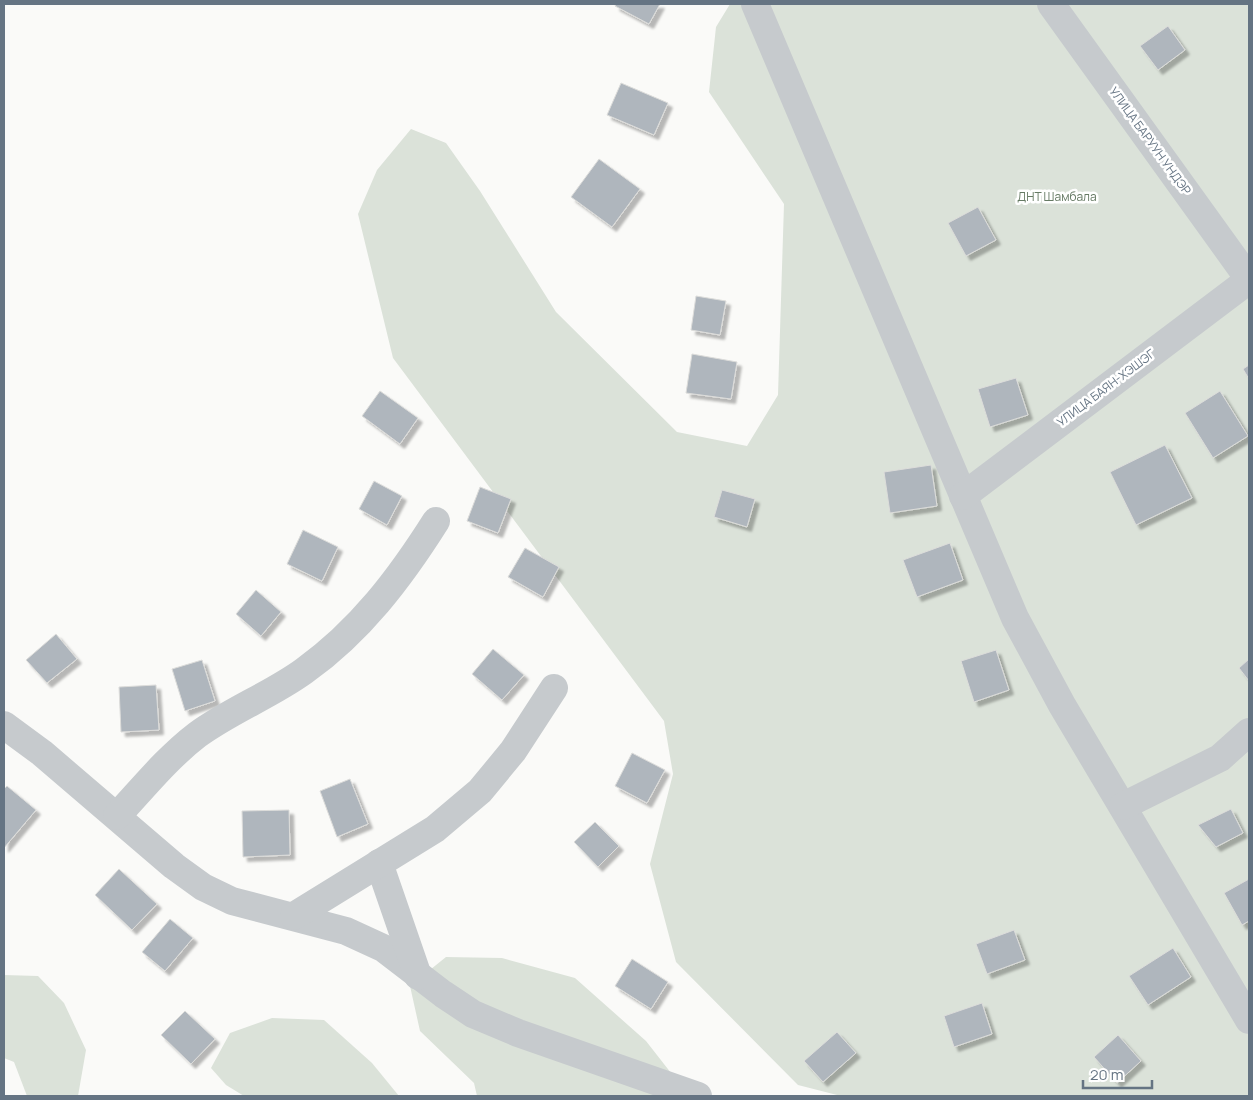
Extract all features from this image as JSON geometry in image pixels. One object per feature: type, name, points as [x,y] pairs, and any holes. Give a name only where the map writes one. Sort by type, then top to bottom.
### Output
[{"type":"street","points":[[755,4],[963,496],[1024,634],[1062,705],[1249,1020]]},
{"type":"street","name":"УЛИЦА БАРУУН УНДЭР","points":[[1051,4],[1249,279]]},
{"type":"street","name":"УЛИЦА БАЯН-ХЭШЭГ","points":[[963,496],[1249,279]]},
{"type":"street","points":[[117,816],[175,753],[227,715],[304,672],[338,643],[381,601],[408,566],[436,521]]},
{"type":"street","points":[[294,916],[434,829],[480,791],[513,751],[554,688]]},
{"type":"street","points":[[4,725],[42,753],[174,866],[203,887],[232,901],[294,916],[354,934],[383,948],[418,976],[473,1014],[518,1033],[698,1096]]},
{"type":"street","points":[[1123,806],[1220,758],[1249,732]]},
{"type":"street","points":[[379,863],[418,976]]},
{"type":"green space","name":"ДНТ Шамбала","points":[[730,4],[1249,4],[1249,1096],[841,1096],[798,1085],[676,962],[650,864],[673,774],[664,721],[393,358],[358,214],[377,170],[411,129],[446,143],[480,191],[556,312],[677,432],[747,446],[778,395],[784,204],[709,92],[716,27]]},
{"type":"green space","points":[[446,957],[502,958],[575,978],[646,1041],[689,1096],[477,1096],[474,1083],[420,1031],[410,986]]},
{"type":"green space","points":[[4,975],[38,976],[64,1003],[86,1050],[78,1096],[27,1096],[14,1062],[4,1058]]},
{"type":"green space","points":[[272,1018],[324,1020],[372,1063],[399,1096],[244,1096],[226,1085],[211,1068],[230,1033]]},
{"type":"building","points":[[616,4],[660,4],[649,24],[615,6]]},
{"type":"building","points":[[1168,26],[1185,50],[1158,70],[1140,46]]},
{"type":"building","points":[[621,83],[668,103],[654,135],[607,115]]},
{"type":"building","points":[[599,159],[640,189],[612,227],[571,197]]},
{"type":"building","points":[[978,207],[996,240],[966,256],[948,223]]},
{"type":"building","points":[[696,296],[726,301],[720,335],[691,330]]},
{"type":"building","points":[[692,354],[737,362],[731,399],[686,393]]},
{"type":"building","points":[[1249,365],[1249,379],[1243,369]]},
{"type":"building","points":[[1016,378],[1028,415],[990,427],[978,389]]},
{"type":"building","points":[[380,391],[418,418],[400,444],[362,416]]},
{"type":"building","points":[[1220,391],[1248,436],[1213,458],[1185,413]]},
{"type":"building","points":[[1165,445],[1192,498],[1136,525],[1110,472]]},
{"type":"building","points":[[931,465],[937,506],[890,513],[884,472]]},
{"type":"building","points":[[374,481],[402,496],[387,525],[359,509]]},
{"type":"building","points":[[480,487],[511,499],[498,533],[467,521]]},
{"type":"building","points":[[722,490],[755,499],[747,527],[714,517]]},
{"type":"building","points":[[303,530],[338,547],[322,581],[287,564]]},
{"type":"building","points":[[950,543],[963,580],[917,597],[903,560]]},
{"type":"building","points":[[525,548],[559,567],[543,597],[508,577]]},
{"type":"building","points":[[256,590],[281,612],[261,636],[236,614]]},
{"type":"building","points":[[56,634],[77,659],[47,683],[26,660]]},
{"type":"building","points":[[493,649],[524,675],[502,700],[472,674]]},
{"type":"building","points":[[996,650],[1009,690],[974,702],[961,661]]},
{"type":"building","points":[[1249,659],[1249,681],[1239,668]]},
{"type":"building","points":[[202,660],[215,701],[185,711],[172,669]]},
{"type":"building","points":[[156,685],[159,730],[121,732],[119,687]]},
{"type":"building","points":[[632,753],[665,770],[647,803],[615,786]]},
{"type":"building","points":[[350,779],[368,824],[337,837],[320,791]]},
{"type":"building","points":[[7,786],[36,810],[4,848],[4,789]]},
{"type":"building","points":[[1231,809],[1243,833],[1216,847],[1198,825]]},
{"type":"building","points":[[289,810],[290,855],[243,857],[242,811]]},
{"type":"building","points":[[595,822],[619,846],[598,867],[574,842]]},
{"type":"building","points":[[119,869],[157,904],[132,930],[95,895]]},
{"type":"building","points":[[1249,879],[1249,921],[1242,925],[1224,893]]},
{"type":"building","points":[[170,919],[193,938],[165,971],[142,952]]},
{"type":"building","points":[[1014,930],[1025,960],[987,974],[976,944]]},
{"type":"building","points":[[1173,948],[1191,977],[1148,1005],[1129,976]]},
{"type":"building","points":[[632,959],[668,982],[651,1009],[615,986]]},
{"type":"building","points":[[982,1003],[992,1034],[954,1047],[944,1016]]},
{"type":"building","points":[[185,1011],[215,1039],[191,1064],[161,1035]]},
{"type":"building","points":[[837,1032],[856,1053],[823,1082],[804,1061]]},
{"type":"building","points":[[1118,1035],[1141,1061],[1117,1083],[1094,1057]]}]
